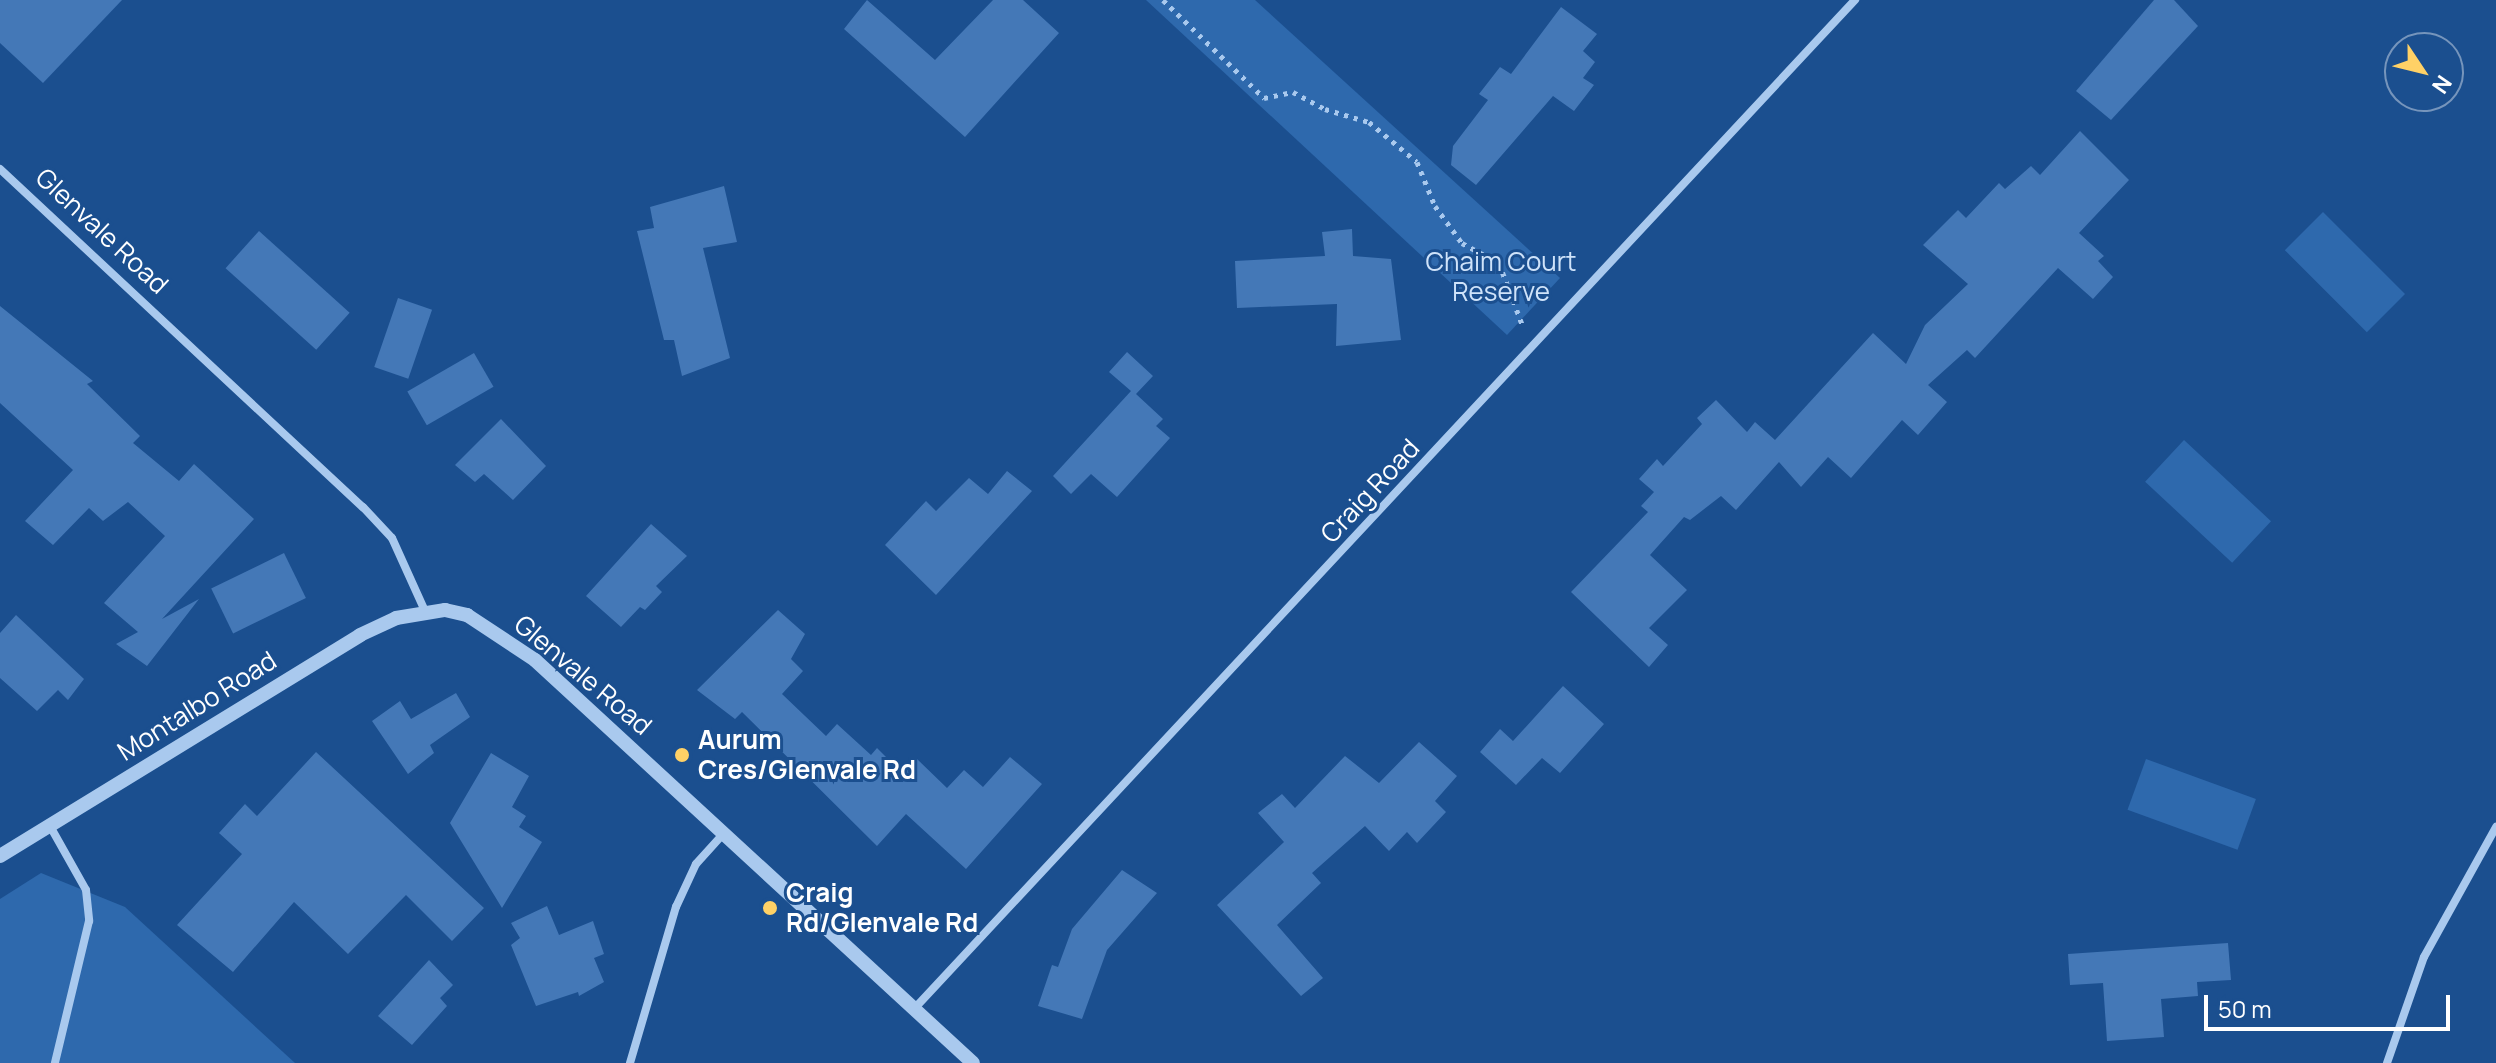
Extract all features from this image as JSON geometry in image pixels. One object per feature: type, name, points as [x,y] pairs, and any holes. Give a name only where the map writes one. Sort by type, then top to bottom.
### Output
[{"type":"street","name":"Craig Road","points":[[914,1009],[1855,0]]},
{"type":"street","name":"Glenvale Road","points":[[0,169],[363,507],[392,538],[425,611],[467,615],[535,660],[973,1063]]},
{"type":"street","name":"Montalbo Road","points":[[0,856],[360,635],[425,611]]},
{"type":"street","points":[[50,826],[86,890],[89,921],[55,1063]]},
{"type":"street","points":[[2387,1063],[2424,957],[2496,827]]},
{"type":"street","points":[[630,1063],[676,907],[696,864],[724,832]]},
{"type":"path","points":[[1163,0],[1264,98],[1293,92],[1325,109],[1369,122],[1417,162],[1435,206],[1462,243],[1499,263],[1531,346]]},
{"type":"green space","name":"Chaim Court Reserve","points":[[1146,0],[1255,0],[1560,278],[1507,335]]},
{"type":"green space","points":[[2323,212],[2405,294],[2367,332],[2285,250]]},
{"type":"green space","points":[[2184,440],[2271,521],[2232,563],[2145,482]]},
{"type":"green space","points":[[2146,759],[2256,799],[2237,850],[2128,810]]},
{"type":"green space","points":[[41,873],[125,907],[295,1063],[0,1063],[0,899]]},
{"type":"building","points":[[0,0],[122,0],[43,83],[0,43]]},
{"type":"building","points":[[867,0],[935,60],[993,0],[1023,0],[1059,33],[965,137],[844,29]]},
{"type":"building","points":[[2154,0],[2174,0],[2198,26],[2111,120],[2076,91]]},
{"type":"building","points":[[1561,7],[1597,34],[1583,51],[1595,62],[1583,78],[1594,85],[1574,111],[1553,96],[1476,185],[1451,165],[1453,146],[1488,100],[1479,94],[1500,67],[1511,74]]},
{"type":"building","points":[[2080,131],[2129,180],[2079,233],[2104,256],[2098,261],[2113,277],[2093,299],[2058,268],[1975,358],[1967,350],[1928,385],[1947,402],[1918,435],[1902,420],[1851,478],[1828,457],[1801,487],[1779,462],[1736,510],[1721,496],[1690,520],[1684,517],[1650,555],[1687,590],[1649,628],[1668,645],[1649,667],[1571,592],[1648,512],[1641,506],[1654,492],[1639,479],[1657,459],[1663,466],[1702,424],[1697,418],[1716,400],[1747,432],[1755,422],[1775,440],[1873,333],[1906,364],[1925,325],[1968,284],[1923,245],[1958,210],[1966,218],[1999,183],[2005,189],[2031,166],[2040,175]]},
{"type":"building","points":[[724,186],[737,242],[703,248],[730,358],[682,376],[674,340],[664,340],[637,231],[654,228],[650,207]]},
{"type":"building","points":[[1352,229],[1353,256],[1391,259],[1401,340],[1336,346],[1337,304],[1237,308],[1235,261],[1325,256],[1322,232]]},
{"type":"building","points":[[259,231],[350,313],[316,350],[226,268]]},
{"type":"building","points":[[398,298],[432,310],[408,379],[374,367]]},
{"type":"building","points":[[0,306],[93,381],[87,384],[140,436],[133,443],[179,481],[194,464],[254,519],[162,619],[199,599],[147,666],[116,644],[138,632],[104,603],[165,536],[128,502],[103,521],[89,508],[53,545],[25,521],[73,470],[0,403]]},
{"type":"building","points":[[1127,352],[1153,376],[1136,394],[1163,419],[1156,426],[1170,438],[1117,497],[1091,474],[1071,494],[1053,476],[1131,391],[1109,372]]},
{"type":"building","points":[[474,353],[494,387],[427,425],[407,392]]},
{"type":"building","points":[[501,419],[546,466],[513,500],[484,474],[475,482],[455,465]]},
{"type":"building","points":[[1007,471],[1032,491],[936,595],[885,545],[926,501],[936,511],[969,478],[988,494]]},
{"type":"building","points":[[651,524],[687,556],[656,586],[662,592],[645,610],[640,607],[621,627],[586,596]]},
{"type":"building","points":[[284,553],[306,598],[233,633],[211,589]]},
{"type":"building","points":[[778,610],[805,634],[791,659],[803,671],[782,694],[826,736],[837,724],[871,755],[877,748],[903,774],[917,759],[947,788],[964,770],[983,787],[1010,757],[1042,784],[966,869],[906,814],[877,846],[742,712],[735,719],[697,690]]},
{"type":"building","points":[[16,615],[84,679],[68,700],[58,690],[37,711],[0,678],[0,633]]},
{"type":"building","points":[[1563,686],[1604,724],[1560,773],[1542,758],[1516,785],[1480,752],[1500,729],[1513,741]]},
{"type":"building","points":[[456,693],[470,717],[430,745],[434,753],[408,774],[372,721],[400,701],[411,719]]},
{"type":"building","points":[[1419,742],[1457,776],[1435,801],[1446,812],[1417,843],[1407,832],[1389,851],[1365,826],[1312,873],[1321,883],[1277,925],[1323,978],[1301,996],[1217,905],[1284,842],[1258,813],[1282,794],[1295,808],[1345,756],[1379,783]]},
{"type":"building","points":[[316,752],[484,908],[452,941],[406,895],[348,954],[294,902],[233,972],[177,925],[242,854],[219,833],[245,804],[257,816]]},
{"type":"building","points":[[491,753],[529,776],[512,807],[526,816],[519,827],[542,842],[502,908],[450,823]]},
{"type":"building","points":[[1122,870],[1157,893],[1107,950],[1082,1019],[1038,1006],[1052,965],[1058,967],[1072,929]]},
{"type":"building","points":[[547,906],[559,935],[593,921],[604,954],[594,958],[604,982],[579,996],[578,992],[536,1006],[511,945],[520,938],[511,923]]},
{"type":"building","points":[[2228,943],[2231,980],[2197,982],[2198,996],[2161,999],[2164,1037],[2107,1041],[2103,983],[2070,985],[2068,954]]},
{"type":"building","points":[[429,960],[453,985],[440,998],[447,1006],[412,1045],[378,1016]]},
{"type":"place","name":"Aurum Cres/Glenvale Rd","points":[[682,755]]},
{"type":"place","name":"Craig Rd/Glenvale Rd","points":[[770,908]]}]
